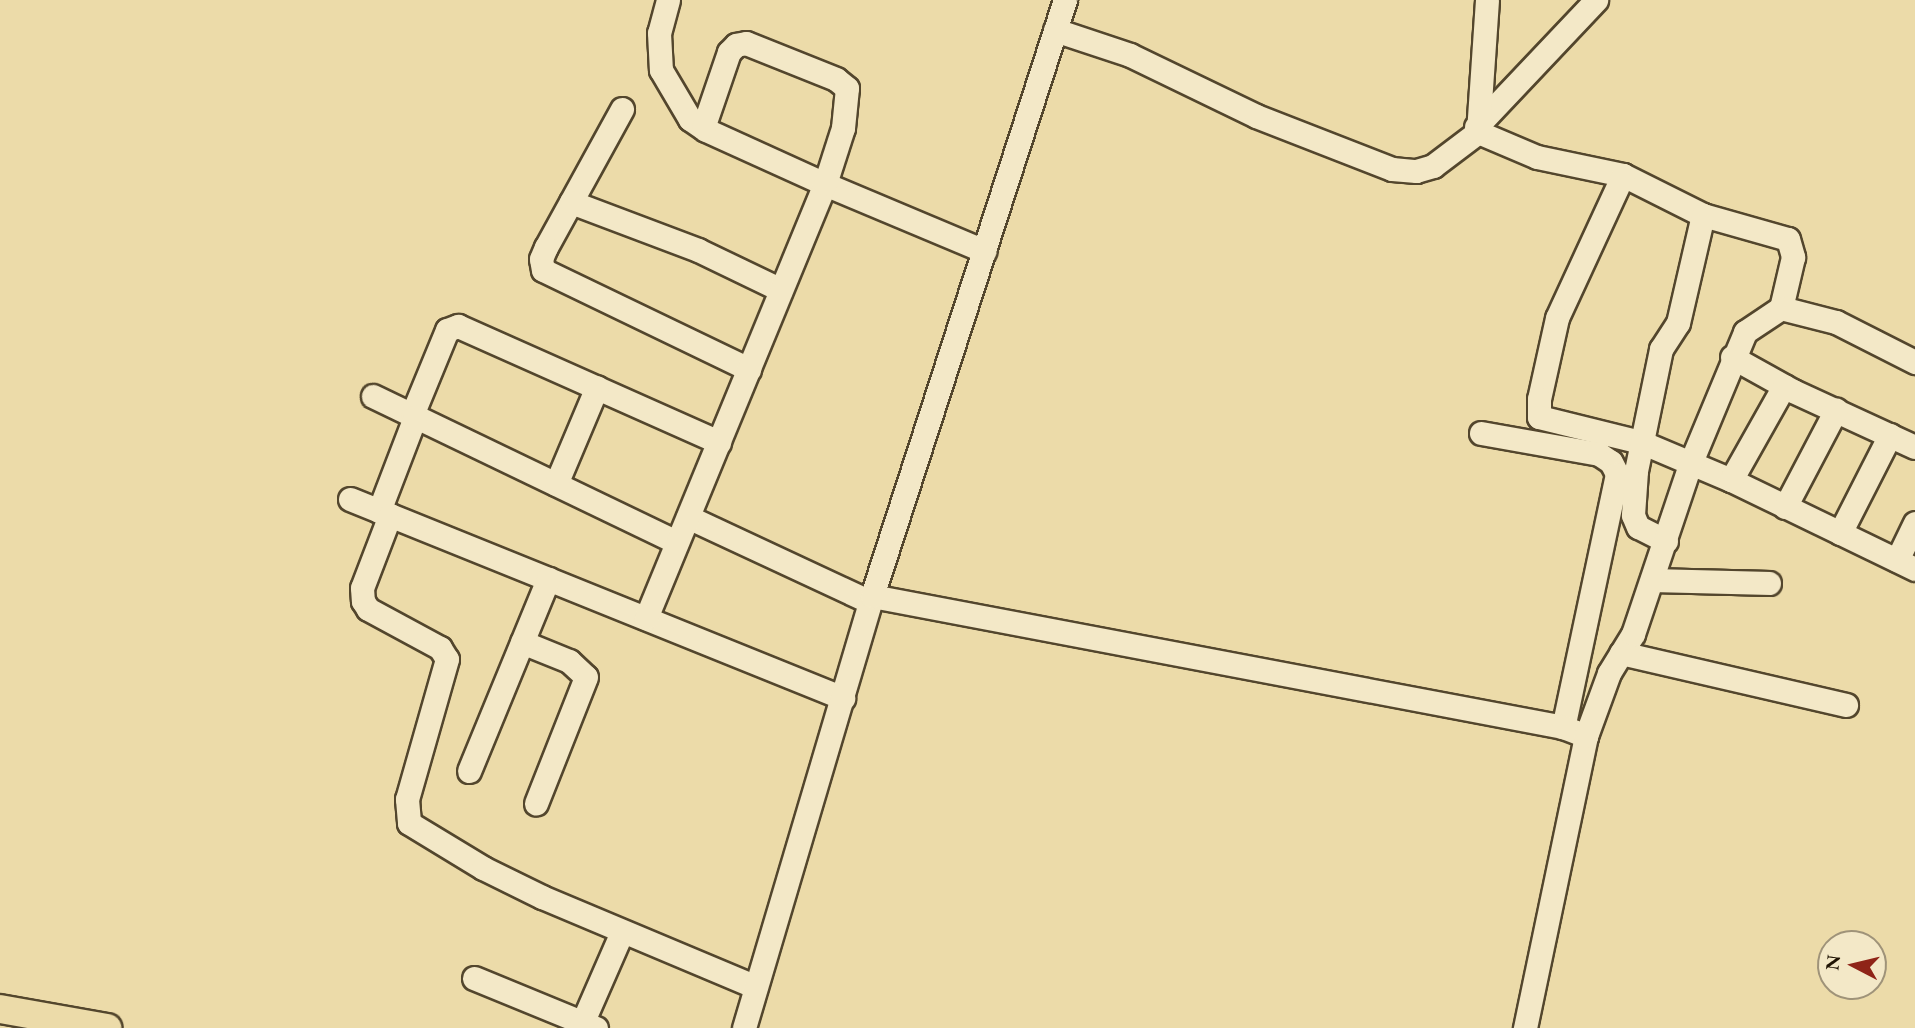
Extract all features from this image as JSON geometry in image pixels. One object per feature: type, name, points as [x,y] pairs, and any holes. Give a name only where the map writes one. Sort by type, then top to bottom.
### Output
[{"type":"main road","points":[[0,1009],[107,1028]]},
{"type":"street","points":[[668,0],[659,33],[661,70],[690,119],[703,128],[825,184],[984,251]]},
{"type":"street","points":[[744,1028],[871,599],[1065,0]]},
{"type":"street","points":[[1477,129],[1487,0]]},
{"type":"street","points":[[1055,30],[1130,55],[1326,146],[1392,169],[1416,172],[1433,166],[1477,129],[1596,0]]},
{"type":"street","points":[[646,618],[825,184],[848,104],[848,88],[836,79],[746,43],[736,45],[729,51],[703,128]]},
{"type":"street","points":[[622,109],[541,259],[543,270],[749,369]]},
{"type":"street","points":[[1477,129],[1537,157],[1623,175],[1703,215],[1783,237],[1792,243],[1793,257],[1781,308],[1745,332],[1732,357],[1691,462],[1653,580],[1621,653],[1609,673],[1586,736],[1525,1028]]},
{"type":"street","points":[[1623,175],[1564,300],[1538,413],[1548,423],[1641,442],[1691,462],[1906,565],[1915,523]]},
{"type":"street","points":[[571,202],[624,226],[698,250],[781,290]]},
{"type":"street","points":[[1665,541],[1638,527],[1633,516],[1641,442],[1661,349],[1678,323],[1703,215]]},
{"type":"street","points":[[1781,308],[1836,322],[1915,362]]},
{"type":"street","points":[[719,442],[458,326],[447,330],[414,416],[362,589],[363,601],[368,609],[439,648],[447,659],[407,799],[409,823],[483,868],[621,934],[756,987]]},
{"type":"street","points":[[1732,357],[1784,386],[1915,447]]},
{"type":"street","points":[[1731,480],[1784,386]]},
{"type":"street","points":[[556,484],[597,387]]},
{"type":"street","points":[[373,396],[677,542]]},
{"type":"street","points":[[1785,506],[1836,410]]},
{"type":"street","points":[[1482,433],[1599,454],[1611,462],[1617,474],[1563,727]]},
{"type":"street","points":[[1840,533],[1890,435]]},
{"type":"street","points":[[351,499],[843,698]]},
{"type":"street","points":[[688,517],[871,599],[1563,727],[1586,736]]},
{"type":"street","points":[[469,771],[548,579]]},
{"type":"street","points":[[1653,580],[1769,583]]},
{"type":"street","points":[[522,642],[569,661],[586,677],[536,803]]},
{"type":"street","points":[[1621,653],[1846,705]]},
{"type":"street","points":[[474,978],[586,1026],[621,934]]}]
